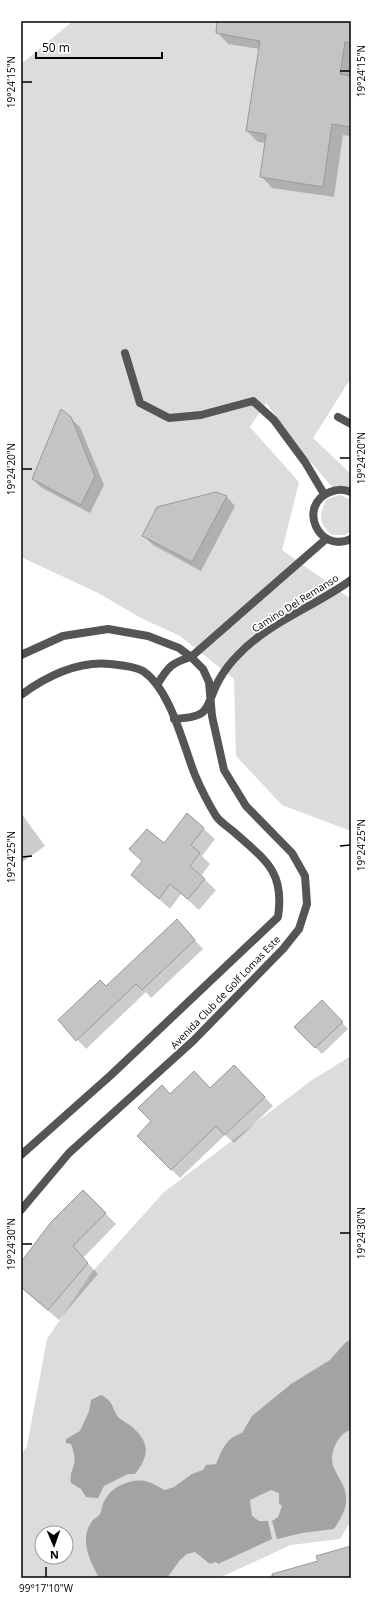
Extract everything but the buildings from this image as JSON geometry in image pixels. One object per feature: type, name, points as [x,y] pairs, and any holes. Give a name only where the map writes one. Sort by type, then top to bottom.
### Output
[{"type":"street","points":[[125,353],[140,403],[169,418],[201,415],[253,401],[274,420],[305,462],[324,494]]},
{"type":"street","points":[[338,417],[351,424]]},
{"type":"street","points":[[351,492],[336,489],[324,494],[316,502],[313,512],[314,522],[318,532],[326,539],[336,542],[351,539]]},
{"type":"street","points":[[157,685],[168,667],[176,662],[191,658],[326,539]]},
{"type":"street","name":"Camino Del Remanso","points":[[210,703],[219,680],[237,656],[262,634],[351,580]]},
{"type":"street","name":"Avenida Club de Golf Lomas Este","points":[[21,655],[63,636],[108,629],[148,636],[179,648],[191,658],[203,669],[209,682],[210,703],[224,770],[246,806],[292,853],[305,876],[307,904],[298,929],[283,949],[193,1041],[69,1153],[21,1210]]},
{"type":"street","name":"Avenida Club de Golf Lomas Este","points":[[21,695],[34,685],[72,667],[98,663],[122,665],[142,671],[157,685],[174,719],[196,777],[217,817],[263,858],[277,879],[281,898],[278,917],[111,1076],[21,1155]]},
{"type":"street","points":[[174,719],[196,716],[204,711],[210,703]]},
{"type":"shaded area","points":[[73,21],[351,21],[351,378],[313,438],[351,474],[351,491],[334,489],[308,459],[266,403],[250,427],[299,482],[282,550],[351,599],[351,831],[282,805],[236,756],[234,679],[180,636],[141,618],[98,593],[21,557],[21,64]]},
{"type":"shaded area","points":[[340,495],[351,500],[351,531],[345,535],[332,535],[324,526],[321,514],[327,499]]},
{"type":"shaded area","points":[[351,1056],[351,1521],[340,1539],[291,1545],[219,1578],[21,1578],[21,1455],[27,1446],[47,1339],[92,1272],[164,1192],[312,1080]]},
{"type":"shaded area","points":[[351,1339],[351,1430],[346,1432],[338,1440],[332,1457],[332,1463],[344,1488],[346,1503],[340,1520],[334,1529],[302,1533],[277,1539],[272,1521],[278,1517],[282,1506],[279,1503],[279,1493],[271,1490],[250,1500],[252,1516],[259,1521],[268,1521],[272,1539],[218,1564],[216,1562],[210,1564],[195,1552],[187,1554],[180,1560],[167,1578],[99,1578],[89,1557],[86,1534],[93,1520],[100,1514],[108,1495],[124,1484],[136,1481],[150,1483],[165,1490],[174,1487],[192,1474],[203,1470],[206,1465],[216,1464],[228,1441],[242,1433],[252,1416],[291,1384],[330,1360],[345,1343]]},
{"type":"shaded area","points":[[101,1395],[110,1402],[118,1417],[131,1426],[142,1438],[146,1449],[143,1461],[135,1474],[128,1474],[104,1486],[98,1498],[86,1497],[81,1489],[71,1483],[71,1474],[75,1462],[71,1444],[66,1443],[66,1439],[80,1431],[89,1411],[91,1400]]}]
